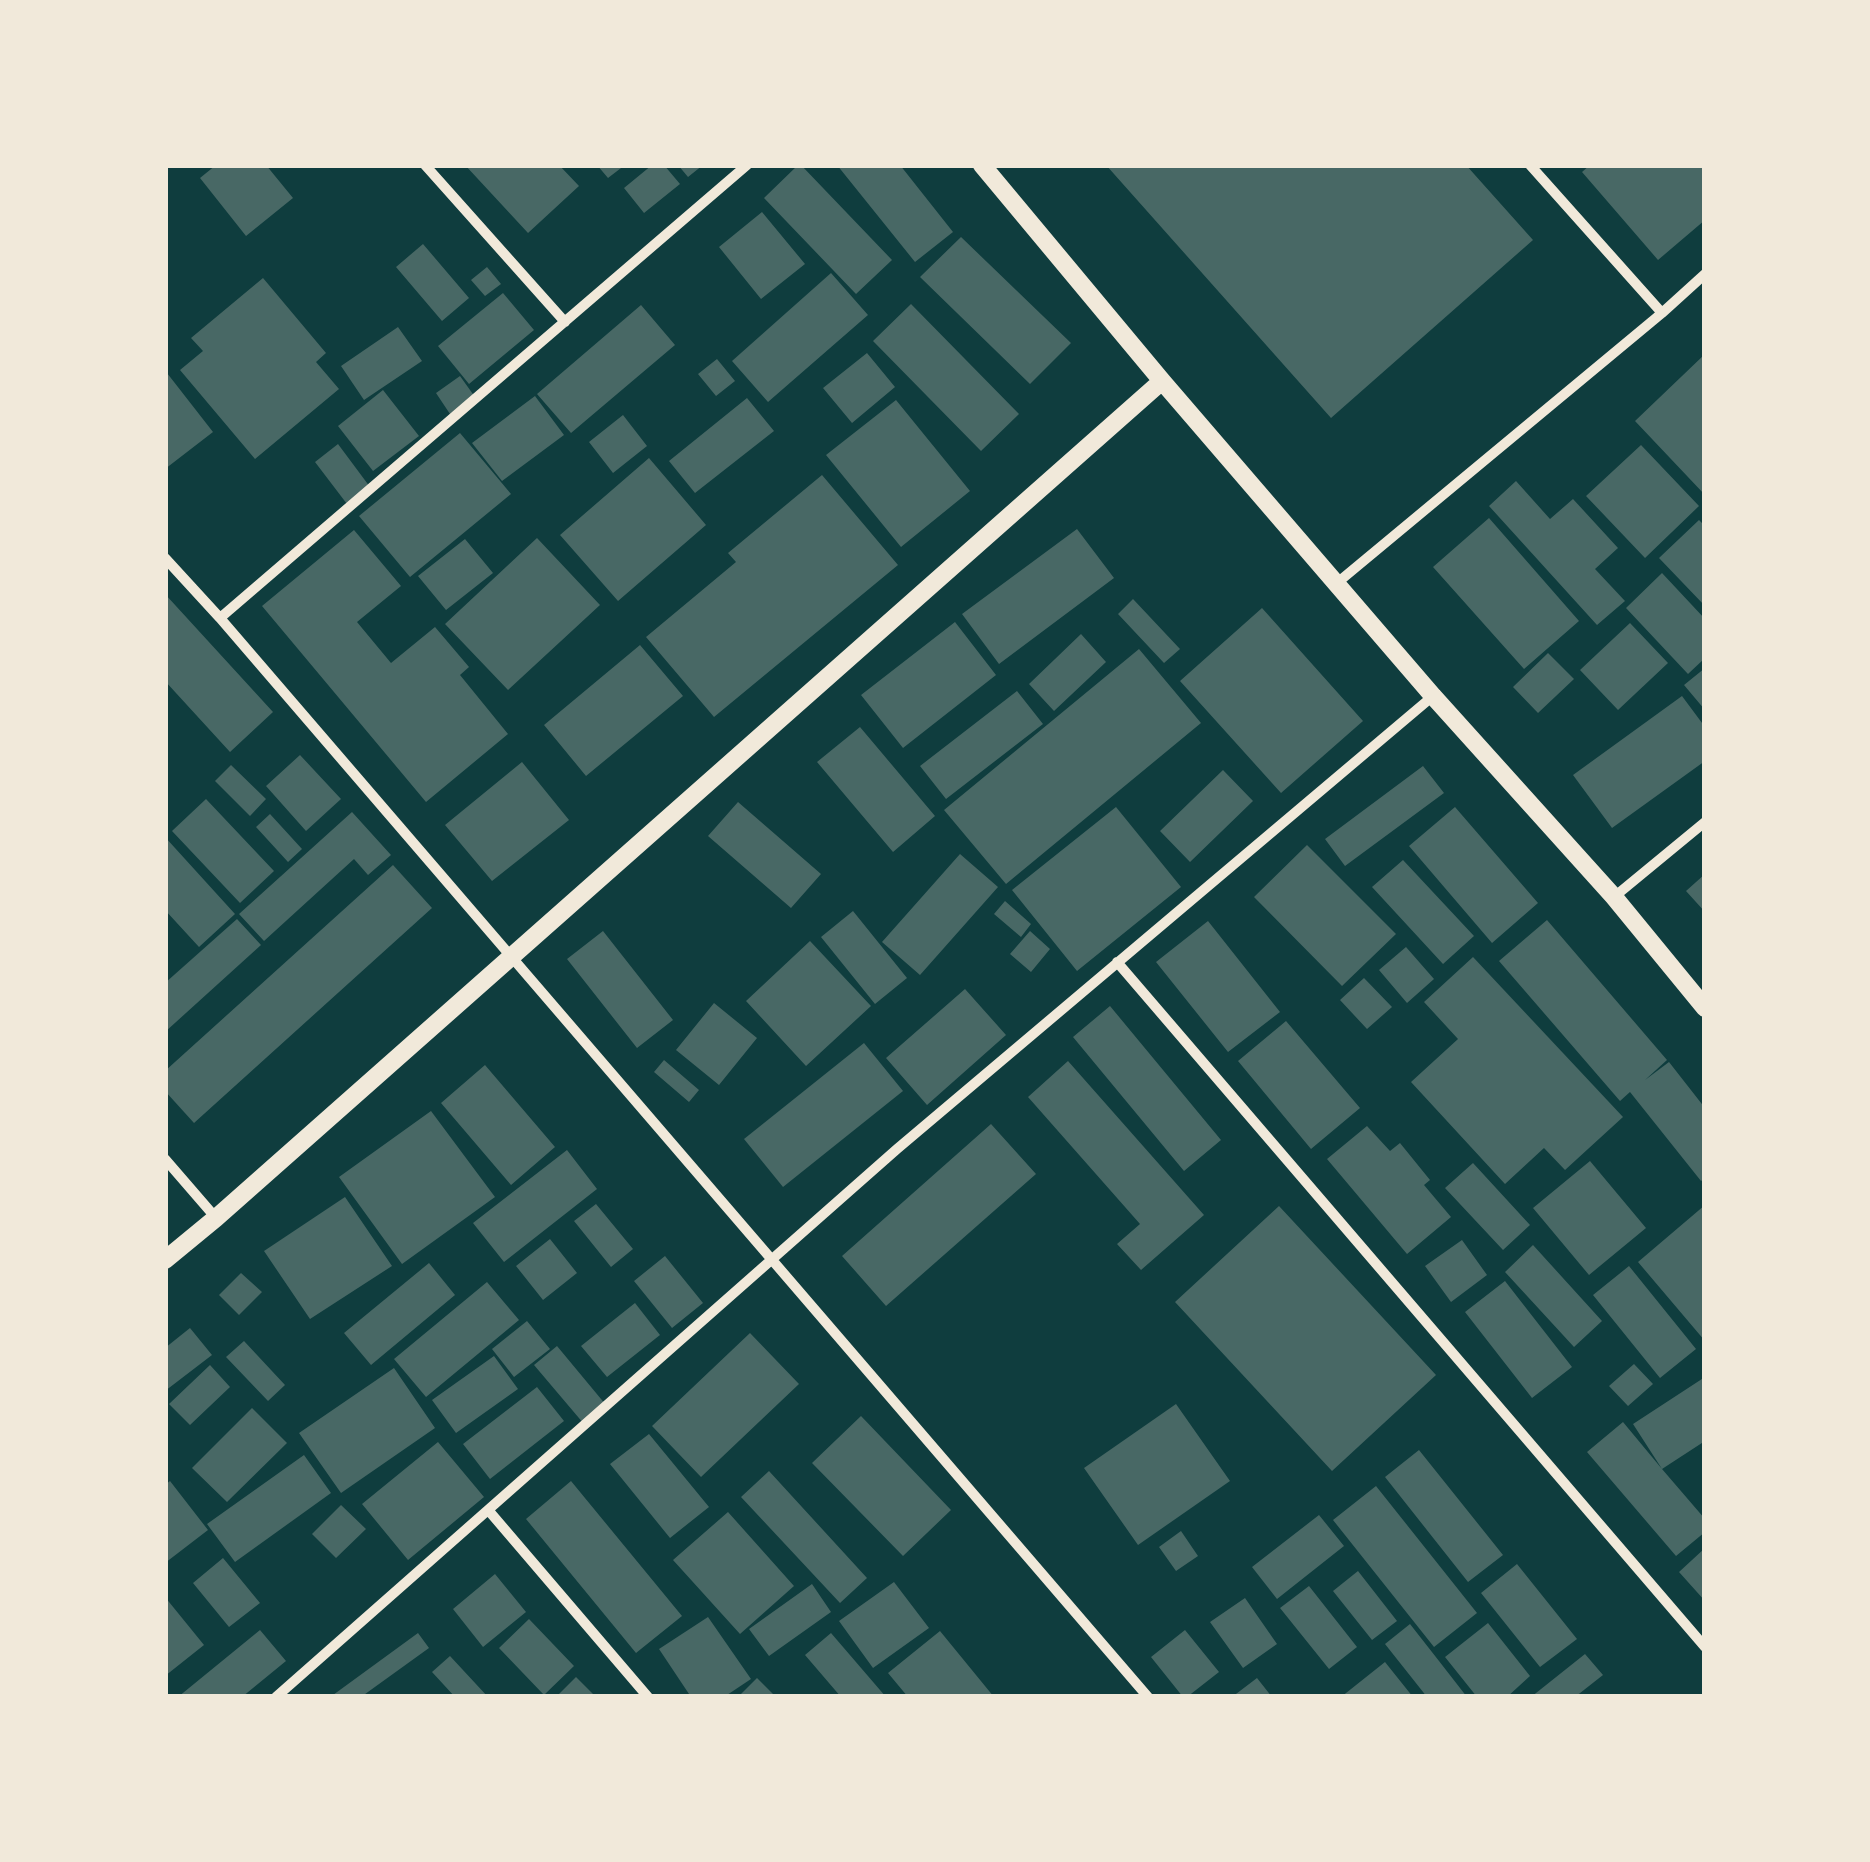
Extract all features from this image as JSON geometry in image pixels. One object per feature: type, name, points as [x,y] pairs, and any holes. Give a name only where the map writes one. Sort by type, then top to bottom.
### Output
[{"type":"street","points":[[425,165],[564,322]]},
{"type":"street","points":[[220,618],[746,165]]},
{"type":"street","points":[[982,165],[1162,382],[1614,898],[1705,1008]]},
{"type":"street","points":[[1530,165],[1662,313]]},
{"type":"street","points":[[1338,583],[1705,274]]},
{"type":"street","points":[[165,1260],[1162,382]]},
{"type":"street","points":[[165,558],[1148,1697]]},
{"type":"street","points":[[276,1697],[897,1149],[1434,696]]},
{"type":"street","points":[[1614,898],[1705,822]]},
{"type":"street","points":[[1116,962],[1705,1647]]},
{"type":"street","points":[[165,1159],[216,1218]]},
{"type":"street","points":[[489,1511],[648,1697]]},
{"type":"building","points":[[216,165],[266,165],[293,198],[246,236],[200,178]]},
{"type":"building","points":[[465,165],[559,165],[579,186],[528,233]]},
{"type":"building","points":[[597,165],[625,165],[608,178]]},
{"type":"building","points":[[652,165],[664,165],[680,184],[644,213],[624,188]]},
{"type":"building","points":[[678,165],[703,165],[688,177]]},
{"type":"building","points":[[798,165],[892,260],[856,294],[764,198]]},
{"type":"building","points":[[837,165],[900,165],[953,232],[915,262]]},
{"type":"building","points":[[1106,165],[1466,165],[1533,240],[1331,418]]},
{"type":"building","points":[[1590,165],[1705,165],[1705,220],[1658,260],[1582,172]]},
{"type":"building","points":[[762,212],[805,264],[761,299],[719,247]]},
{"type":"building","points":[[961,237],[1071,343],[1030,384],[920,277]]},
{"type":"building","points":[[423,244],[469,298],[442,321],[396,267]]},
{"type":"building","points":[[487,267],[501,284],[485,296],[471,280]]},
{"type":"building","points":[[831,273],[868,315],[768,402],[732,361]]},
{"type":"building","points":[[263,278],[326,353],[316,362],[339,389],[255,459],[180,370],[203,351],[191,338]]},
{"type":"building","points":[[503,293],[534,330],[469,384],[438,346]]},
{"type":"building","points":[[911,304],[1019,414],[981,451],[873,341]]},
{"type":"building","points":[[641,305],[675,345],[571,433],[537,394]]},
{"type":"building","points":[[398,327],[422,361],[364,400],[341,366]]},
{"type":"building","points":[[867,353],[895,387],[852,423],[823,388]]},
{"type":"building","points":[[1705,354],[1705,495],[1635,421]]},
{"type":"building","points":[[717,359],[735,381],[716,396],[698,374]]},
{"type":"building","points":[[165,375],[213,432],[165,469]]},
{"type":"building","points":[[460,376],[475,397],[450,414],[436,393]]},
{"type":"building","points":[[383,390],[419,436],[373,471],[338,426]]},
{"type":"building","points":[[535,396],[564,435],[502,481],[472,443]]},
{"type":"building","points":[[747,398],[774,431],[695,493],[669,461]]},
{"type":"building","points":[[896,400],[970,491],[901,547],[826,455]]},
{"type":"building","points":[[623,415],[647,446],[613,473],[589,442]]},
{"type":"building","points":[[460,433],[511,494],[410,577],[359,516]]},
{"type":"building","points":[[338,444],[370,487],[347,504],[315,462]]},
{"type":"building","points":[[1641,445],[1699,506],[1645,558],[1586,496]]},
{"type":"building","points":[[649,458],[706,525],[618,601],[560,535]]},
{"type":"building","points":[[822,475],[898,565],[714,717],[646,637],[736,562],[728,553]]},
{"type":"building","points":[[1516,481],[1550,519],[1573,499],[1618,548],[1595,569],[1625,601],[1597,625],[1489,506]]},
{"type":"building","points":[[1489,518],[1579,621],[1524,669],[1433,567]]},
{"type":"building","points":[[1699,520],[1705,526],[1705,606],[1659,558]]},
{"type":"building","points":[[1077,529],[1114,578],[999,664],[962,614]]},
{"type":"building","points":[[354,530],[401,586],[357,622],[391,663],[435,627],[469,667],[460,675],[508,734],[426,802],[262,606]]},
{"type":"building","points":[[537,538],[600,605],[508,690],[445,624]]},
{"type":"building","points":[[465,539],[493,573],[446,610],[418,576]]},
{"type":"building","points":[[1662,573],[1705,619],[1705,658],[1688,674],[1626,608]]},
{"type":"building","points":[[165,594],[273,712],[230,752],[165,681]]},
{"type":"building","points":[[1133,599],[1180,649],[1164,663],[1118,614]]},
{"type":"building","points":[[1262,608],[1363,721],[1281,793],[1180,681]]},
{"type":"building","points":[[955,622],[996,675],[903,748],[861,695]]},
{"type":"building","points":[[1630,623],[1668,663],[1618,710],[1580,670]]},
{"type":"building","points":[[1081,634],[1106,662],[1054,711],[1029,684]]},
{"type":"building","points":[[640,645],[683,696],[586,776],[544,725]]},
{"type":"building","points":[[1139,649],[1201,723],[1006,884],[944,810]]},
{"type":"building","points":[[1548,653],[1574,679],[1538,713],[1513,687]]},
{"type":"building","points":[[1705,668],[1705,710],[1684,685]]},
{"type":"building","points":[[1017,691],[1043,724],[946,799],[920,766]]},
{"type":"building","points":[[1682,696],[1705,727],[1705,761],[1612,828],[1573,775]]},
{"type":"building","points":[[860,727],[935,816],[893,852],[817,762]]},
{"type":"building","points":[[300,755],[341,799],[306,831],[266,786]]},
{"type":"building","points":[[522,762],[569,820],[492,881],[445,825]]},
{"type":"building","points":[[231,765],[266,799],[250,816],[215,781]]},
{"type":"building","points":[[1423,766],[1444,793],[1345,866],[1325,839]]},
{"type":"building","points":[[1223,770],[1253,801],[1190,862],[1160,831]]},
{"type":"building","points":[[206,799],[274,871],[240,903],[172,831]]},
{"type":"building","points":[[738,802],[821,874],[791,908],[708,836]]},
{"type":"building","points":[[1116,807],[1181,887],[1077,971],[1012,890]]},
{"type":"building","points":[[1455,807],[1538,903],[1492,943],[1409,846]]},
{"type":"building","points":[[352,812],[391,855],[368,875],[354,859],[264,941],[239,914]]},
{"type":"building","points":[[270,814],[302,849],[288,862],[256,827]]},
{"type":"building","points":[[165,837],[235,914],[199,947],[165,910]]},
{"type":"building","points":[[1307,845],[1396,934],[1342,986],[1254,897]]},
{"type":"building","points":[[960,854],[998,887],[920,975],[882,942]]},
{"type":"building","points":[[1403,860],[1474,936],[1443,964],[1372,887]]},
{"type":"building","points":[[393,865],[432,908],[194,1123],[165,1091],[165,1071]]},
{"type":"building","points":[[1705,874],[1705,912],[1686,891]]},
{"type":"building","points":[[1005,901],[1031,924],[1021,937],[994,914]]},
{"type":"building","points":[[853,911],[907,978],[875,1004],[821,937]]},
{"type":"building","points":[[237,919],[261,945],[165,1032],[165,983]]},
{"type":"building","points":[[1547,920],[1667,1060],[1645,1080],[1669,1062],[1705,1108],[1705,1178],[1701,1181],[1630,1092],[1620,1101],[1499,961]]},
{"type":"building","points":[[1208,921],[1280,1012],[1228,1052],[1156,962]]},
{"type":"building","points":[[603,931],[673,1020],[637,1048],[567,959]]},
{"type":"building","points":[[1030,931],[1050,949],[1031,972],[1010,954]]},
{"type":"building","points":[[810,941],[871,1006],[806,1066],[746,1001]]},
{"type":"building","points":[[1406,947],[1434,979],[1407,1003],[1379,970]]},
{"type":"building","points":[[1473,957],[1623,1117],[1565,1170],[1544,1148],[1505,1184],[1411,1082],[1458,1039],[1424,1002]]},
{"type":"building","points":[[1364,978],[1392,1007],[1367,1029],[1340,1000]]},
{"type":"building","points":[[965,989],[1006,1035],[927,1105],[886,1058]]},
{"type":"building","points":[[714,1003],[757,1038],[719,1085],[676,1050]]},
{"type":"building","points":[[1110,1006],[1221,1140],[1184,1171],[1073,1037]]},
{"type":"building","points":[[1286,1021],[1360,1108],[1311,1149],[1238,1061]]},
{"type":"building","points":[[864,1043],[903,1091],[783,1187],[744,1139]]},
{"type":"building","points":[[664,1060],[699,1090],[689,1102],[654,1072]]},
{"type":"building","points":[[1068,1061],[1204,1215],[1141,1270],[1117,1244],[1140,1224],[1028,1097]]},
{"type":"building","points":[[485,1065],[555,1147],[511,1185],[441,1103]]},
{"type":"building","points":[[431,1111],[495,1197],[402,1264],[339,1177]]},
{"type":"building","points":[[991,1124],[1036,1174],[886,1306],[842,1256]]},
{"type":"building","points":[[1367,1126],[1390,1151],[1400,1143],[1430,1180],[1424,1185],[1451,1217],[1407,1254],[1327,1159]]},
{"type":"building","points":[[567,1150],[597,1189],[504,1262],[473,1223]]},
{"type":"building","points":[[1590,1161],[1646,1228],[1589,1275],[1533,1208]]},
{"type":"building","points":[[1473,1163],[1530,1225],[1503,1250],[1445,1188]]},
{"type":"building","points":[[345,1197],[392,1266],[310,1319],[264,1251]]},
{"type":"building","points":[[596,1204],[633,1249],[611,1267],[574,1221]]},
{"type":"building","points":[[1705,1205],[1705,1341],[1638,1262]]},
{"type":"building","points":[[1279,1206],[1436,1375],[1332,1471],[1175,1302]]},
{"type":"building","points":[[550,1239],[577,1273],[543,1300],[516,1266]]},
{"type":"building","points":[[1462,1240],[1487,1275],[1451,1302],[1425,1266]]},
{"type":"building","points":[[1533,1245],[1602,1321],[1574,1347],[1505,1272]]},
{"type":"building","points":[[665,1256],[703,1303],[672,1328],[634,1281]]},
{"type":"building","points":[[429,1263],[455,1295],[371,1365],[344,1333]]},
{"type":"building","points":[[1629,1266],[1696,1349],[1660,1378],[1593,1295]]},
{"type":"building","points":[[241,1273],[262,1292],[239,1315],[219,1295]]},
{"type":"building","points":[[1505,1281],[1572,1367],[1532,1398],[1465,1312]]},
{"type":"building","points":[[487,1282],[519,1320],[426,1397],[394,1359]]},
{"type":"building","points":[[635,1303],[660,1335],[607,1377],[581,1346]]},
{"type":"building","points":[[527,1321],[550,1349],[514,1377],[492,1349]]},
{"type":"building","points":[[190,1328],[212,1355],[165,1391],[165,1348]]},
{"type":"building","points":[[750,1333],[799,1384],[701,1477],[652,1426]]},
{"type":"building","points":[[244,1341],[285,1385],[268,1401],[226,1357]]},
{"type":"building","points":[[557,1346],[606,1405],[584,1424],[534,1365]]},
{"type":"building","points":[[494,1356],[518,1389],[456,1433],[432,1400]]},
{"type":"building","points":[[1634,1364],[1653,1384],[1628,1406],[1609,1386]]},
{"type":"building","points":[[210,1365],[230,1387],[190,1425],[169,1404]]},
{"type":"building","points":[[394,1368],[435,1428],[341,1493],[299,1433]]},
{"type":"building","points":[[1705,1377],[1705,1441],[1662,1469],[1633,1424]]},
{"type":"building","points":[[537,1387],[564,1421],[490,1479],[463,1444]]},
{"type":"building","points":[[1176,1404],[1230,1481],[1138,1545],[1084,1468]]},
{"type":"building","points":[[252,1408],[287,1443],[227,1502],[192,1468]]},
{"type":"building","points":[[861,1416],[951,1510],[903,1556],[812,1463]]},
{"type":"building","points":[[1623,1422],[1705,1519],[1705,1532],[1676,1556],[1587,1452]]},
{"type":"building","points":[[649,1434],[709,1507],[670,1538],[610,1464]]},
{"type":"building","points":[[438,1442],[484,1497],[408,1560],[362,1504]]},
{"type":"building","points":[[1419,1450],[1503,1555],[1468,1582],[1385,1477]]},
{"type":"building","points":[[304,1455],[331,1493],[235,1562],[207,1524]]},
{"type":"building","points":[[769,1471],[867,1578],[840,1603],[741,1497]]},
{"type":"building","points":[[170,1481],[208,1530],[165,1563],[165,1485]]},
{"type":"building","points":[[571,1481],[682,1616],[636,1653],[526,1519]]},
{"type":"building","points":[[1376,1486],[1477,1613],[1434,1647],[1333,1520]]},
{"type":"building","points":[[341,1505],[366,1529],[336,1558],[312,1534]]},
{"type":"building","points":[[728,1512],[794,1586],[740,1634],[673,1560]]},
{"type":"building","points":[[1319,1515],[1344,1546],[1277,1599],[1252,1567]]},
{"type":"building","points":[[1181,1531],[1198,1556],[1176,1571],[1159,1547]]},
{"type":"building","points":[[1705,1548],[1705,1601],[1679,1572]]},
{"type":"building","points":[[223,1558],[260,1603],[229,1627],[193,1583]]},
{"type":"building","points":[[1517,1564],[1577,1639],[1540,1667],[1481,1593]]},
{"type":"building","points":[[1358,1571],[1397,1621],[1372,1640],[1333,1591]]},
{"type":"building","points":[[495,1574],[526,1612],[483,1647],[453,1609]]},
{"type":"building","points":[[894,1582],[929,1628],[873,1668],[839,1621]]},
{"type":"building","points":[[812,1584],[831,1612],[769,1656],[749,1629]]},
{"type":"building","points":[[1309,1586],[1357,1647],[1329,1669],[1280,1608]]},
{"type":"building","points":[[165,1597],[204,1645],[165,1676]]},
{"type":"building","points":[[1245,1598],[1277,1644],[1243,1668],[1210,1622]]},
{"type":"building","points":[[708,1617],[751,1679],[724,1697],[691,1697],[659,1649]]},
{"type":"building","points":[[529,1619],[574,1666],[544,1695],[499,1648]]},
{"type":"building","points":[[1488,1623],[1530,1676],[1507,1697],[1477,1697],[1445,1657]]},
{"type":"building","points":[[1410,1624],[1467,1697],[1427,1697],[1385,1644]]},
{"type":"building","points":[[260,1630],[286,1661],[242,1697],[178,1697]]},
{"type":"building","points":[[1185,1630],[1219,1672],[1183,1697],[1151,1657]]},
{"type":"building","points":[[940,1631],[994,1697],[908,1697],[888,1673]]},
{"type":"building","points":[[418,1633],[429,1648],[361,1697],[333,1695]]},
{"type":"building","points":[[831,1633],[886,1697],[841,1697],[805,1655]]},
{"type":"building","points":[[1585,1654],[1603,1675],[1575,1697],[1531,1697]]},
{"type":"building","points":[[450,1656],[488,1697],[455,1697],[432,1672]]},
{"type":"building","points":[[1385,1662],[1413,1697],[1341,1697]]},
{"type":"building","points":[[576,1677],[596,1697],[556,1697]]},
{"type":"building","points":[[757,1678],[776,1697],[738,1697]]},
{"type":"building","points":[[1257,1678],[1272,1697],[1232,1697]]}]
